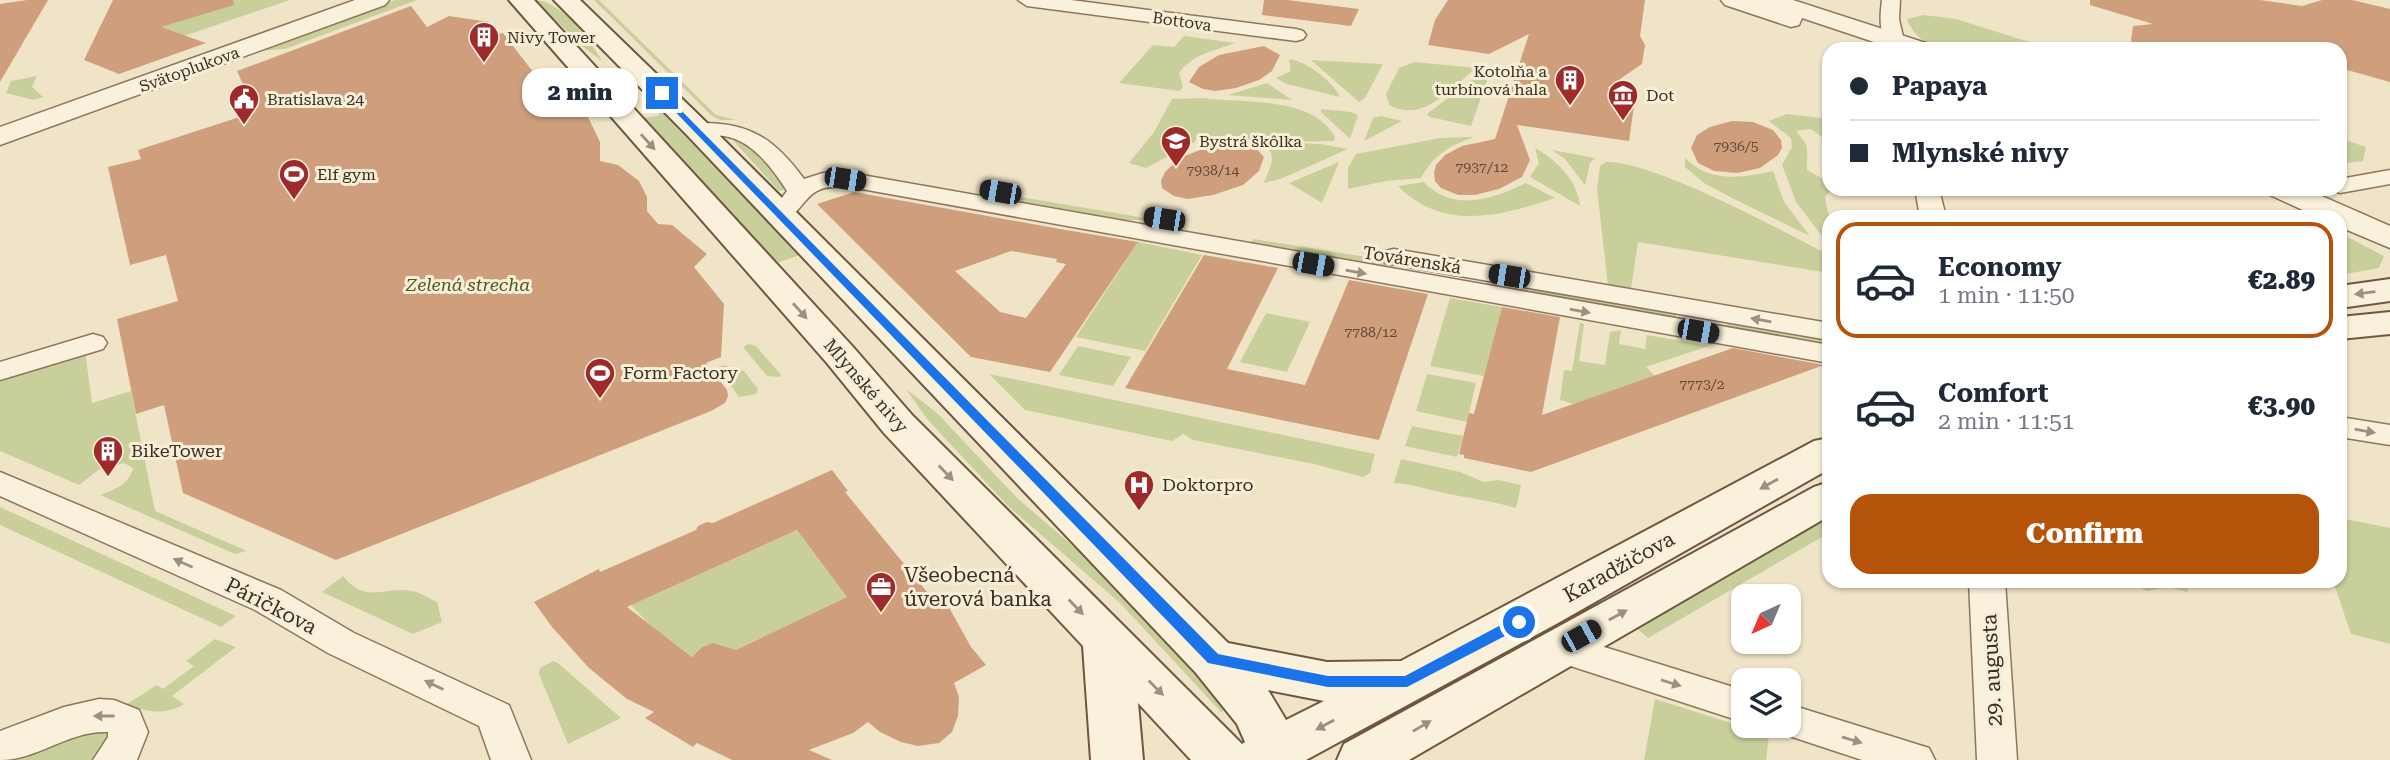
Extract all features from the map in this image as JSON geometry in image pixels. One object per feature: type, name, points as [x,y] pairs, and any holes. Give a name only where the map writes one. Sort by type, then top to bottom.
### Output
[{"type":"main road","name":"Mlynské nivy","points":[[521,0],[898,424],[1224,760]]},
{"type":"main road","points":[[566,0],[698,130],[789,192],[1213,659],[1256,711],[1272,757]]},
{"type":"main road","points":[[2347,296],[2390,290]]},
{"type":"main road","points":[[2347,327],[2390,323]]},
{"type":"main road","name":"Karadžičova","points":[[1363,760],[1550,629],[1822,455]]},
{"type":"main road","name":"Karadžičova","points":[[1272,757],[1407,681],[1550,629],[1822,500]]},
{"type":"main road","points":[[1107,640],[1117,760]]},
{"type":"main road","points":[[1213,659],[1328,681],[1407,681]]},
{"type":"street","name":"Svätoplukova","points":[[0,127],[352,0]]},
{"type":"street","name":"Svätoplukova","points":[[0,137],[377,0]]},
{"type":"street","name":"Bottova","points":[[1027,0],[1296,35]]},
{"type":"street","points":[[1733,0],[1891,23],[1912,42]]},
{"type":"street","points":[[1769,0],[1831,20],[1891,23]]},
{"type":"street","name":"Továrenská","points":[[789,192],[824,166],[850,167],[1822,331]]},
{"type":"street","points":[[2347,185],[2390,177]]},
{"type":"street","name":"Továrenská","points":[[789,192],[814,183],[845,179],[1822,353]]},
{"type":"street","points":[[2318,196],[2342,210]]},
{"type":"street","points":[[2323,196],[2390,223]]},
{"type":"street","points":[[2347,213],[2390,238]]},
{"type":"street","points":[[0,371],[93,343]]},
{"type":"street","points":[[2347,428],[2390,435]]},
{"type":"street","name":"Páričkova","points":[[0,482],[268,600],[341,643],[495,716],[511,760]]},
{"type":"street","name":"29. augusta","points":[[1987,588],[1997,760]]},
{"type":"street","points":[[1550,629],[1731,701]]},
{"type":"street","points":[[0,749],[80,719],[115,715],[125,721],[129,732],[125,745],[113,760]]},
{"type":"street","points":[[1801,724],[1915,760]]},
{"type":"green space","points":[[156,0],[290,0],[184,36],[140,39]]},
{"type":"green space","points":[[395,0],[417,0],[285,49],[257,51]]},
{"type":"green space","points":[[535,0],[554,7],[574,23],[602,61],[582,46]]},
{"type":"green space","points":[[594,0],[599,0],[716,115],[736,120],[720,120],[712,116]]},
{"type":"green space","points":[[1924,15],[1956,19],[2030,42],[1926,42],[1913,30],[1907,19]]},
{"type":"green space","points":[[1184,36],[1235,43],[1191,61],[1179,73],[1183,87],[1179,91],[1119,83],[1153,45],[1174,47]]},
{"type":"green space","points":[[1289,59],[1318,73],[1340,97],[1287,84],[1276,78],[1291,71]]},
{"type":"green space","points":[[1311,60],[1383,64],[1365,98],[1359,102]]},
{"type":"green space","points":[[1414,62],[1476,68],[1446,94],[1425,107],[1401,110],[1389,105],[1386,94],[1399,68]]},
{"type":"green space","points":[[1482,72],[1490,72],[1471,126],[1430,117],[1427,114]]},
{"type":"green space","points":[[37,76],[32,87],[43,97],[34,100],[6,93],[11,81]]},
{"type":"green space","points":[[1267,83],[1292,100],[1228,95]]},
{"type":"green space","points":[[1203,98],[1294,108],[1311,114],[1324,124],[1335,137],[1334,141],[1261,142],[1231,138],[1215,141],[1197,135],[1195,142],[1146,168],[1129,163],[1154,132],[1172,99]]},
{"type":"green space","points":[[664,109],[803,254],[771,265],[639,118],[657,116]]},
{"type":"green space","points":[[1321,109],[1358,115],[1350,139],[1321,112]]},
{"type":"green space","points":[[1787,114],[1822,118],[1822,137],[1811,129],[1796,131],[1806,146],[1807,170],[1822,178],[1822,196],[1826,196],[1828,210],[1822,210],[1822,236],[1796,202],[1782,165],[1792,147],[1791,138],[1769,121]]},
{"type":"green space","points":[[1381,116],[1402,121],[1364,141],[1373,118]]},
{"type":"green space","points":[[730,137],[751,146],[787,184],[788,189],[779,191]]},
{"type":"green space","points":[[1474,137],[1443,152],[1421,178],[1386,181],[1348,189],[1348,168],[1356,154],[1440,138]]},
{"type":"green space","points":[[2347,140],[2366,147],[2363,161],[2347,163]]},
{"type":"green space","points":[[1290,143],[1348,149],[1283,178],[1264,183],[1272,161],[1268,147]]},
{"type":"green space","points":[[1535,148],[1551,158],[1565,172],[1575,188],[1580,206],[1530,177],[1539,163]]},
{"type":"green space","points":[[1552,150],[1595,158],[1590,163],[1585,185],[1565,159]]},
{"type":"green space","points":[[1685,158],[1705,172],[1715,175],[1738,177],[1773,171],[1784,202],[1810,236],[1704,183],[1685,167]]},
{"type":"green space","points":[[1339,162],[1322,203],[1289,183]]},
{"type":"green space","points":[[1606,162],[1627,164],[1654,172],[1750,214],[1822,251],[1822,272],[1638,242],[1631,289],[1608,285],[1597,189],[1600,166]]},
{"type":"green space","points":[[1424,182],[1435,192],[1460,200],[1487,198],[1526,183],[1555,198],[1493,214],[1453,215],[1434,210],[1415,200],[1398,186]]},
{"type":"green space","points":[[991,192],[1157,220],[1123,220],[1007,199]]},
{"type":"green space","points":[[2347,237],[2384,256],[2379,268],[2347,274]]},
{"type":"green space","points":[[1254,239],[1385,260],[1393,263],[1394,268],[1392,270],[1249,244]]},
{"type":"green space","points":[[1138,242],[1202,255],[1145,351],[1076,337]]},
{"type":"green space","points":[[1532,288],[1673,311],[1676,316],[1675,319],[1530,293]]},
{"type":"green space","points":[[1450,298],[1502,307],[1484,376],[1430,366]]},
{"type":"green space","points":[[1266,313],[1310,322],[1287,372],[1240,362]]},
{"type":"green space","points":[[1726,321],[1822,335],[1822,344],[1728,328]]},
{"type":"green space","points":[[1580,323],[1584,324],[1579,361],[1605,365],[1610,332],[1621,330],[1619,344],[1645,349],[1647,335],[1709,346],[1646,367],[1655,376],[1574,404],[1560,400],[1564,370],[1572,371]]},
{"type":"green space","points":[[748,344],[756,346],[781,375],[779,377],[767,376],[743,347]]},
{"type":"green space","points":[[1078,346],[1131,357],[1113,386],[1059,375]]},
{"type":"green space","points":[[85,351],[92,403],[131,391],[155,511],[247,551],[235,554],[100,495],[121,486],[128,479],[133,468],[124,463],[98,470],[79,485],[0,451],[0,377]]},
{"type":"green space","points":[[723,365],[744,371],[758,389],[756,394],[739,397],[718,367]]},
{"type":"green space","points":[[989,374],[1375,454],[1370,473],[1363,477],[1314,464],[1193,440],[1183,434],[1172,441],[1025,410]]},
{"type":"green space","points":[[1427,374],[1476,383],[1467,422],[1416,411]]},
{"type":"green space","points":[[906,389],[937,413],[1017,498],[1093,563],[1230,707],[1221,712],[1120,603],[1008,506],[927,419]]},
{"type":"green space","points":[[1412,426],[1463,436],[1457,457],[1405,446]]},
{"type":"green space","points":[[1401,459],[1460,472],[1484,482],[1498,480],[1521,485],[1516,508],[1394,483]]},
{"type":"green space","points":[[0,507],[236,616],[221,627],[0,525]]},
{"type":"green space","points":[[1822,515],[1822,537],[1741,584],[1731,584],[1731,590],[1648,638],[1632,624]]},
{"type":"green space","points":[[2347,519],[2390,528],[2390,644],[2351,634],[2335,588],[2347,588]]},
{"type":"green space","points":[[797,530],[847,597],[724,656],[722,646],[713,644],[702,647],[694,658],[650,625],[631,605]]},
{"type":"green space","points":[[343,576],[360,590],[405,590],[421,594],[437,602],[442,622],[413,634],[322,592]]},
{"type":"green space","points":[[2141,588],[2163,588],[2147,591]]},
{"type":"green space","points":[[215,639],[236,647],[172,696],[184,704],[156,712],[127,704],[157,685],[163,689],[194,666],[186,661]]},
{"type":"green space","points":[[553,661],[621,718],[568,744],[539,674],[540,668]]},
{"type":"green space","points":[[1655,699],[1731,723],[1731,738],[1769,738],[1766,760],[1644,760]]},
{"type":"green space","points":[[119,730],[95,760],[0,760],[0,753],[54,732]]},
{"type":"building","points":[[48,0],[0,82],[0,4]]},
{"type":"building","points":[[113,0],[233,0],[234,5],[161,27],[206,43],[119,74],[84,60]]},
{"type":"building","points":[[1264,0],[1287,0],[1359,9],[1351,26],[1262,15]]},
{"type":"building","points":[[1448,0],[1645,0],[1640,36],[1645,45],[1642,64],[1607,88],[1636,92],[1629,141],[1517,125],[1530,160],[1522,177],[1499,189],[1475,195],[1458,195],[1441,188],[1435,181],[1434,173],[1436,165],[1445,155],[1462,146],[1495,139],[1529,34],[1489,54],[1428,45],[1435,20]]},
{"type":"building","points":[[2090,0],[2260,0],[2302,6],[2322,0],[2352,0],[2390,9],[2390,82],[2347,70],[2347,42],[2132,42],[2133,26],[2153,24],[2090,5]]},
{"type":"building","points":[[411,6],[427,27],[449,16],[489,22],[498,34],[503,33],[567,116],[588,117],[600,142],[600,161],[618,165],[639,181],[647,197],[647,211],[658,224],[672,225],[707,254],[694,267],[724,304],[721,357],[706,363],[727,390],[728,396],[725,403],[711,411],[336,560],[183,493],[164,405],[136,414],[117,319],[178,301],[166,255],[130,265],[108,167],[141,159],[138,150],[255,112],[237,71]]},
{"type":"building","points":[[1264,46],[1280,55],[1272,71],[1259,80],[1236,88],[1215,91],[1189,82],[1199,67],[1219,55]]},
{"type":"building","points":[[1732,121],[1753,122],[1773,130],[1781,140],[1782,148],[1778,155],[1760,168],[1738,173],[1714,171],[1698,163],[1691,148],[1697,135],[1710,127]]},
{"type":"building","points":[[1233,143],[1254,146],[1264,157],[1259,171],[1243,185],[1213,195],[1188,199],[1174,196],[1162,188],[1161,181],[1165,172],[1180,158],[1207,147]]},
{"type":"building","points":[[854,192],[1138,242],[1050,372],[971,357],[817,204]],"holes":[[[1011,251],[1057,259],[1056,262],[1066,264],[1026,318],[1000,312],[955,271]]]},
{"type":"building","points":[[1204,255],[1278,268],[1227,369],[1305,385],[1349,280],[1428,294],[1379,440],[1125,388]]},
{"type":"building","points":[[1502,307],[1560,317],[1542,415],[1733,348],[1822,365],[1531,472],[1464,458],[1464,455],[1459,454],[1469,413],[1474,414]]},
{"type":"building","name":"Všeobecná úverová banka","points":[[832,470],[848,491],[845,492],[932,598],[941,593],[971,647],[986,665],[954,683],[959,697],[958,716],[952,732],[939,743],[918,746],[901,742],[880,732],[868,722],[853,733],[809,750],[832,760],[732,760],[697,743],[693,747],[645,718],[654,712],[627,699],[589,668],[552,627],[534,602],[599,569],[600,572],[696,530],[707,522],[713,523]],"holes":[[[797,530],[847,597],[736,650],[713,643],[702,647],[692,657],[627,607]]]},
{"type":"place","name":"Nivy Tower","points":[[484,64]]},
{"type":"place","name":"Kotolňa a turbínová hala","points":[[1570,107]]},
{"type":"place","name":"Dot","points":[[1623,122]]},
{"type":"place","name":"Bratislava 24","points":[[244,126]]},
{"type":"place","name":"Bystrá škôlka","points":[[1176,168]]},
{"type":"place","name":"Elf gym","points":[[294,201]]},
{"type":"place","name":"Form Factory","points":[[600,400]]},
{"type":"place","name":"BikeTower","points":[[108,478]]},
{"type":"place","name":"Doktorpro","points":[[1139,512]]},
{"type":"place","name":"Všeobecná úverová banka","points":[[881,614]]},
{"type":"route","points":[[662,93],[1213,659],[1328,681],[1407,681],[1519,622]]},
{"type":"park label","name":"Zelená strecha","points":[[468,285]]}]
